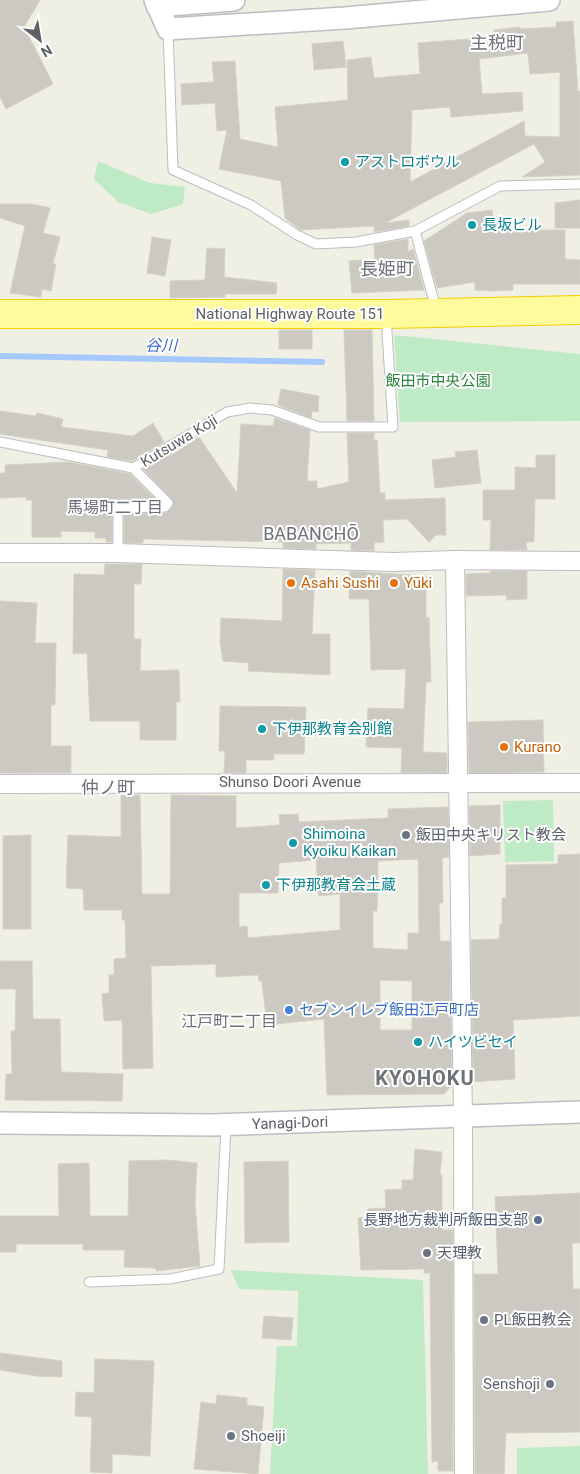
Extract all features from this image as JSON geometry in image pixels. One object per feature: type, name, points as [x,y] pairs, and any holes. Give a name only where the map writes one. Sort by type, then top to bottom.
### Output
[{"type":"highway","name":"National Highway Route 151","points":[[0,314],[386,314],[580,310]]},
{"type":"street","points":[[234,0],[156,3],[168,29],[335,19],[540,0]]},
{"type":"street","points":[[0,553],[118,553],[393,562],[455,560],[580,561]]},
{"type":"street","points":[[455,560],[456,782],[463,1116],[464,1474]]},
{"type":"street","name":"Shunso Doori Avenue","points":[[0,784],[580,783]]},
{"type":"street","name":"Yanagi-Dori","points":[[0,1123],[226,1124],[580,1112]]},
{"type":"lane","points":[[168,29],[173,170],[251,205],[297,235],[316,244],[356,242],[415,231],[500,186],[580,184]]},
{"type":"lane","points":[[415,231],[437,312]]},
{"type":"lane","name":"Kutsuwa Koji","points":[[0,442],[133,468],[227,412],[250,408],[272,410],[319,427],[393,427],[386,314]]},
{"type":"lane","points":[[118,553],[118,508],[165,507],[168,502],[133,468]]},
{"type":"lane","points":[[89,1282],[170,1280],[219,1270],[226,1124]]},
{"type":"green space","points":[[98,161],[150,183],[185,187],[183,204],[151,214],[118,202],[94,179]]},
{"type":"green space","name":"飯田市中央公園","points":[[394,335],[580,354],[580,421],[400,422]]},
{"type":"green space","points":[[553,800],[554,861],[505,862],[503,801]]},
{"type":"green space","points":[[231,1270],[423,1280],[428,1474],[270,1474],[277,1346],[297,1346],[298,1291],[239,1289]]},
{"type":"green space","points":[[580,1446],[580,1474],[517,1474],[517,1448]]},
{"type":"building","points":[[0,0],[40,0],[24,27],[53,84],[6,109],[0,97]]},
{"type":"building","points":[[573,21],[578,92],[580,91],[580,175],[522,177],[545,162],[534,144],[385,223],[409,220],[409,226],[374,232],[374,226],[300,230],[285,218],[281,181],[219,169],[227,130],[217,131],[215,103],[182,105],[181,84],[214,82],[212,62],[235,61],[240,139],[278,147],[275,107],[348,100],[347,60],[371,57],[374,78],[420,74],[418,43],[495,37],[494,30],[520,27],[520,29],[556,27],[556,22]],"holes":[[[528,53],[530,74],[560,72],[560,137],[525,136],[524,121],[410,182],[412,110],[450,107],[451,117],[523,111],[522,92],[482,94],[479,59]]]},
{"type":"building","points":[[343,41],[346,67],[314,70],[312,44]]},
{"type":"building","points":[[580,200],[580,228],[555,228],[555,203]]},
{"type":"building","points":[[0,204],[32,204],[50,208],[43,233],[60,237],[53,264],[56,264],[51,291],[42,289],[41,297],[10,293],[25,226],[0,218]]},
{"type":"building","points":[[492,210],[495,230],[565,230],[565,259],[580,260],[580,284],[513,284],[513,290],[492,291],[475,290],[475,282],[437,288],[424,241],[467,213]]},
{"type":"building","points":[[152,237],[171,240],[165,276],[147,273]]},
{"type":"building","points":[[408,239],[408,252],[413,249],[424,290],[352,293],[349,261],[375,259],[374,245]]},
{"type":"building","points":[[207,248],[225,249],[224,277],[277,283],[276,294],[225,294],[225,297],[170,298],[170,281],[205,280]]},
{"type":"building","points":[[279,330],[312,330],[312,349],[279,349]]},
{"type":"building","points":[[344,330],[372,330],[374,421],[347,421]]},
{"type":"building","points":[[281,389],[319,396],[318,412],[312,411],[311,418],[278,405]]},
{"type":"building","points":[[0,411],[36,416],[37,413],[63,419],[61,427],[133,436],[153,423],[164,442],[132,461],[107,457],[108,450],[0,434]]},
{"type":"building","points":[[275,418],[310,430],[307,481],[317,481],[317,489],[349,482],[347,433],[374,433],[374,440],[377,440],[380,493],[385,493],[385,500],[445,498],[446,535],[436,535],[429,542],[407,519],[383,520],[384,542],[374,543],[374,551],[351,550],[351,543],[316,544],[316,549],[283,548],[283,542],[143,539],[143,543],[124,543],[124,514],[166,513],[174,504],[172,499],[143,469],[171,453],[172,455],[199,437],[237,493],[241,424],[273,426]]},
{"type":"building","points":[[477,450],[481,483],[435,488],[432,460],[456,457],[455,452]]},
{"type":"building","points":[[536,455],[555,455],[555,499],[535,499],[534,542],[526,542],[527,550],[490,550],[491,520],[483,520],[483,490],[515,490],[515,467],[536,468]]},
{"type":"building","points":[[69,462],[130,474],[157,501],[114,503],[112,508],[112,542],[106,542],[106,538],[95,538],[95,532],[61,531],[61,537],[32,537],[32,500],[26,500],[26,497],[0,498],[0,473],[5,473],[5,465]]},
{"type":"building","points":[[105,564],[142,564],[141,584],[134,584],[134,639],[141,639],[140,671],[179,670],[180,702],[176,702],[176,740],[140,740],[140,721],[90,721],[87,653],[73,654],[74,574],[104,575]]},
{"type":"building","points":[[283,569],[315,570],[312,634],[330,634],[330,675],[248,671],[249,663],[223,661],[220,642],[221,618],[282,621]]},
{"type":"building","points":[[350,571],[426,576],[426,618],[429,617],[431,682],[426,682],[423,752],[447,753],[447,773],[401,773],[402,748],[366,747],[368,708],[404,709],[406,669],[371,670],[369,599],[349,599]]},
{"type":"building","points":[[490,571],[527,571],[527,599],[507,600],[506,595],[466,596],[466,574],[490,573]]},
{"type":"building","points":[[0,601],[37,603],[35,643],[56,643],[55,705],[51,705],[51,746],[71,746],[71,773],[0,773]]},
{"type":"building","name":"下伊那教育会別館","points":[[220,706],[306,707],[304,754],[274,754],[274,760],[246,760],[246,773],[224,773],[225,751],[219,751]]},
{"type":"building","name":"Kurano","points":[[543,720],[544,772],[469,773],[468,722]]},
{"type":"building","points":[[121,795],[140,795],[142,894],[170,894],[171,795],[236,796],[236,828],[280,825],[279,815],[298,814],[299,822],[388,818],[388,809],[448,807],[449,857],[442,858],[443,903],[439,903],[440,941],[450,941],[452,1085],[444,1094],[327,1095],[324,1019],[267,1025],[262,981],[259,981],[258,975],[216,977],[216,964],[151,966],[153,1068],[123,1069],[122,1020],[104,1021],[102,994],[109,993],[109,975],[114,975],[114,959],[126,958],[125,920],[122,920],[122,910],[84,910],[83,889],[66,888],[68,835],[121,837]],"holes":[[[418,859],[419,933],[408,933],[408,950],[373,948],[373,911],[377,911],[378,861]],[[316,860],[319,896],[340,894],[340,930],[248,938],[247,926],[239,927],[239,893],[278,893],[279,863]],[[380,980],[412,981],[412,1030],[380,1030]]]},
{"type":"building","points":[[500,805],[500,854],[470,856],[469,806]]},
{"type":"building","points":[[31,835],[31,929],[3,929],[3,836]]},
{"type":"building","points":[[580,854],[580,1016],[513,1020],[515,1079],[473,1082],[471,940],[499,939],[500,924],[502,924],[502,898],[506,898],[506,865],[558,864],[558,855]]},
{"type":"building","points":[[0,961],[32,961],[33,1019],[60,1019],[61,1072],[123,1074],[122,1101],[5,1100],[6,1074],[12,1074],[11,1031],[15,1031],[16,989],[0,989]]},
{"type":"building","points":[[415,1149],[442,1152],[440,1175],[442,1175],[442,1230],[453,1230],[453,1471],[438,1471],[438,1461],[432,1462],[430,1273],[424,1273],[424,1269],[361,1270],[358,1218],[368,1217],[368,1209],[386,1208],[385,1190],[402,1189],[402,1180],[413,1180]]},
{"type":"building","points":[[168,1160],[197,1163],[195,1203],[200,1266],[156,1271],[156,1268],[124,1267],[125,1250],[83,1250],[83,1244],[16,1244],[16,1252],[0,1252],[0,1216],[59,1216],[58,1164],[89,1163],[90,1216],[128,1216],[129,1161]]},
{"type":"building","points":[[288,1161],[289,1242],[245,1243],[244,1162]]},
{"type":"building","points":[[580,1193],[580,1243],[572,1243],[573,1289],[580,1289],[580,1432],[506,1433],[504,1474],[475,1474],[474,1274],[498,1274],[495,1197]]},
{"type":"building","points":[[264,1316],[293,1318],[291,1340],[262,1338]]},
{"type":"building","points":[[0,1353],[62,1361],[62,1377],[36,1376],[0,1370]]},
{"type":"building","points":[[95,1359],[154,1361],[150,1456],[112,1454],[112,1473],[90,1472],[92,1417],[75,1416],[76,1392],[94,1393]]},
{"type":"building","points":[[217,1395],[247,1398],[247,1405],[264,1407],[258,1474],[194,1469],[201,1402],[216,1404]]},
{"type":"waterway","name":"谷川","points":[[0,356],[322,362]]},
{"type":"place","name":"アストロボウル","points":[[345,162]]},
{"type":"place","name":"長坂ビル","points":[[472,225]]},
{"type":"place","name":"Asahi Sushi","points":[[291,583]]},
{"type":"place","name":"Yūki","points":[[394,583]]},
{"type":"place","name":"下伊那教育会別館","points":[[262,729]]},
{"type":"place","name":"Kurano","points":[[504,747]]},
{"type":"place","name":"飯田中央キリスト教会","points":[[406,835]]},
{"type":"place","name":"Shimoina Kyoiku Kaikan","points":[[293,843]]},
{"type":"place","name":"下伊那教育会土蔵","points":[[266,885]]},
{"type":"place","name":"セブンイレブ飯田江戸町店","points":[[289,1010]]},
{"type":"place","name":"ハイツビセイ","points":[[418,1042]]},
{"type":"place","name":"長野地方裁判所飯田支部","points":[[538,1220]]},
{"type":"place","name":"天理教","points":[[427,1253]]},
{"type":"place","name":"PL飯田教会","points":[[484,1320]]},
{"type":"place","name":"Senshoji","points":[[550,1384]]},
{"type":"place","name":"Shoeiji","points":[[231,1436]]},
{"type":"district","name":"主税町","points":[[497,43]]},
{"type":"district","name":"長姫町","points":[[387,269]]},
{"type":"district","name":"馬場町二丁目","points":[[115,507]]},
{"type":"district","name":"BABANCHŌ","points":[[311,534]]},
{"type":"district","name":"仲ノ町","points":[[108,788]]},
{"type":"district","name":"江戸町二丁目","points":[[229,1021]]},
{"type":"district","name":"KYOHOKU","points":[[425,1078]]}]
